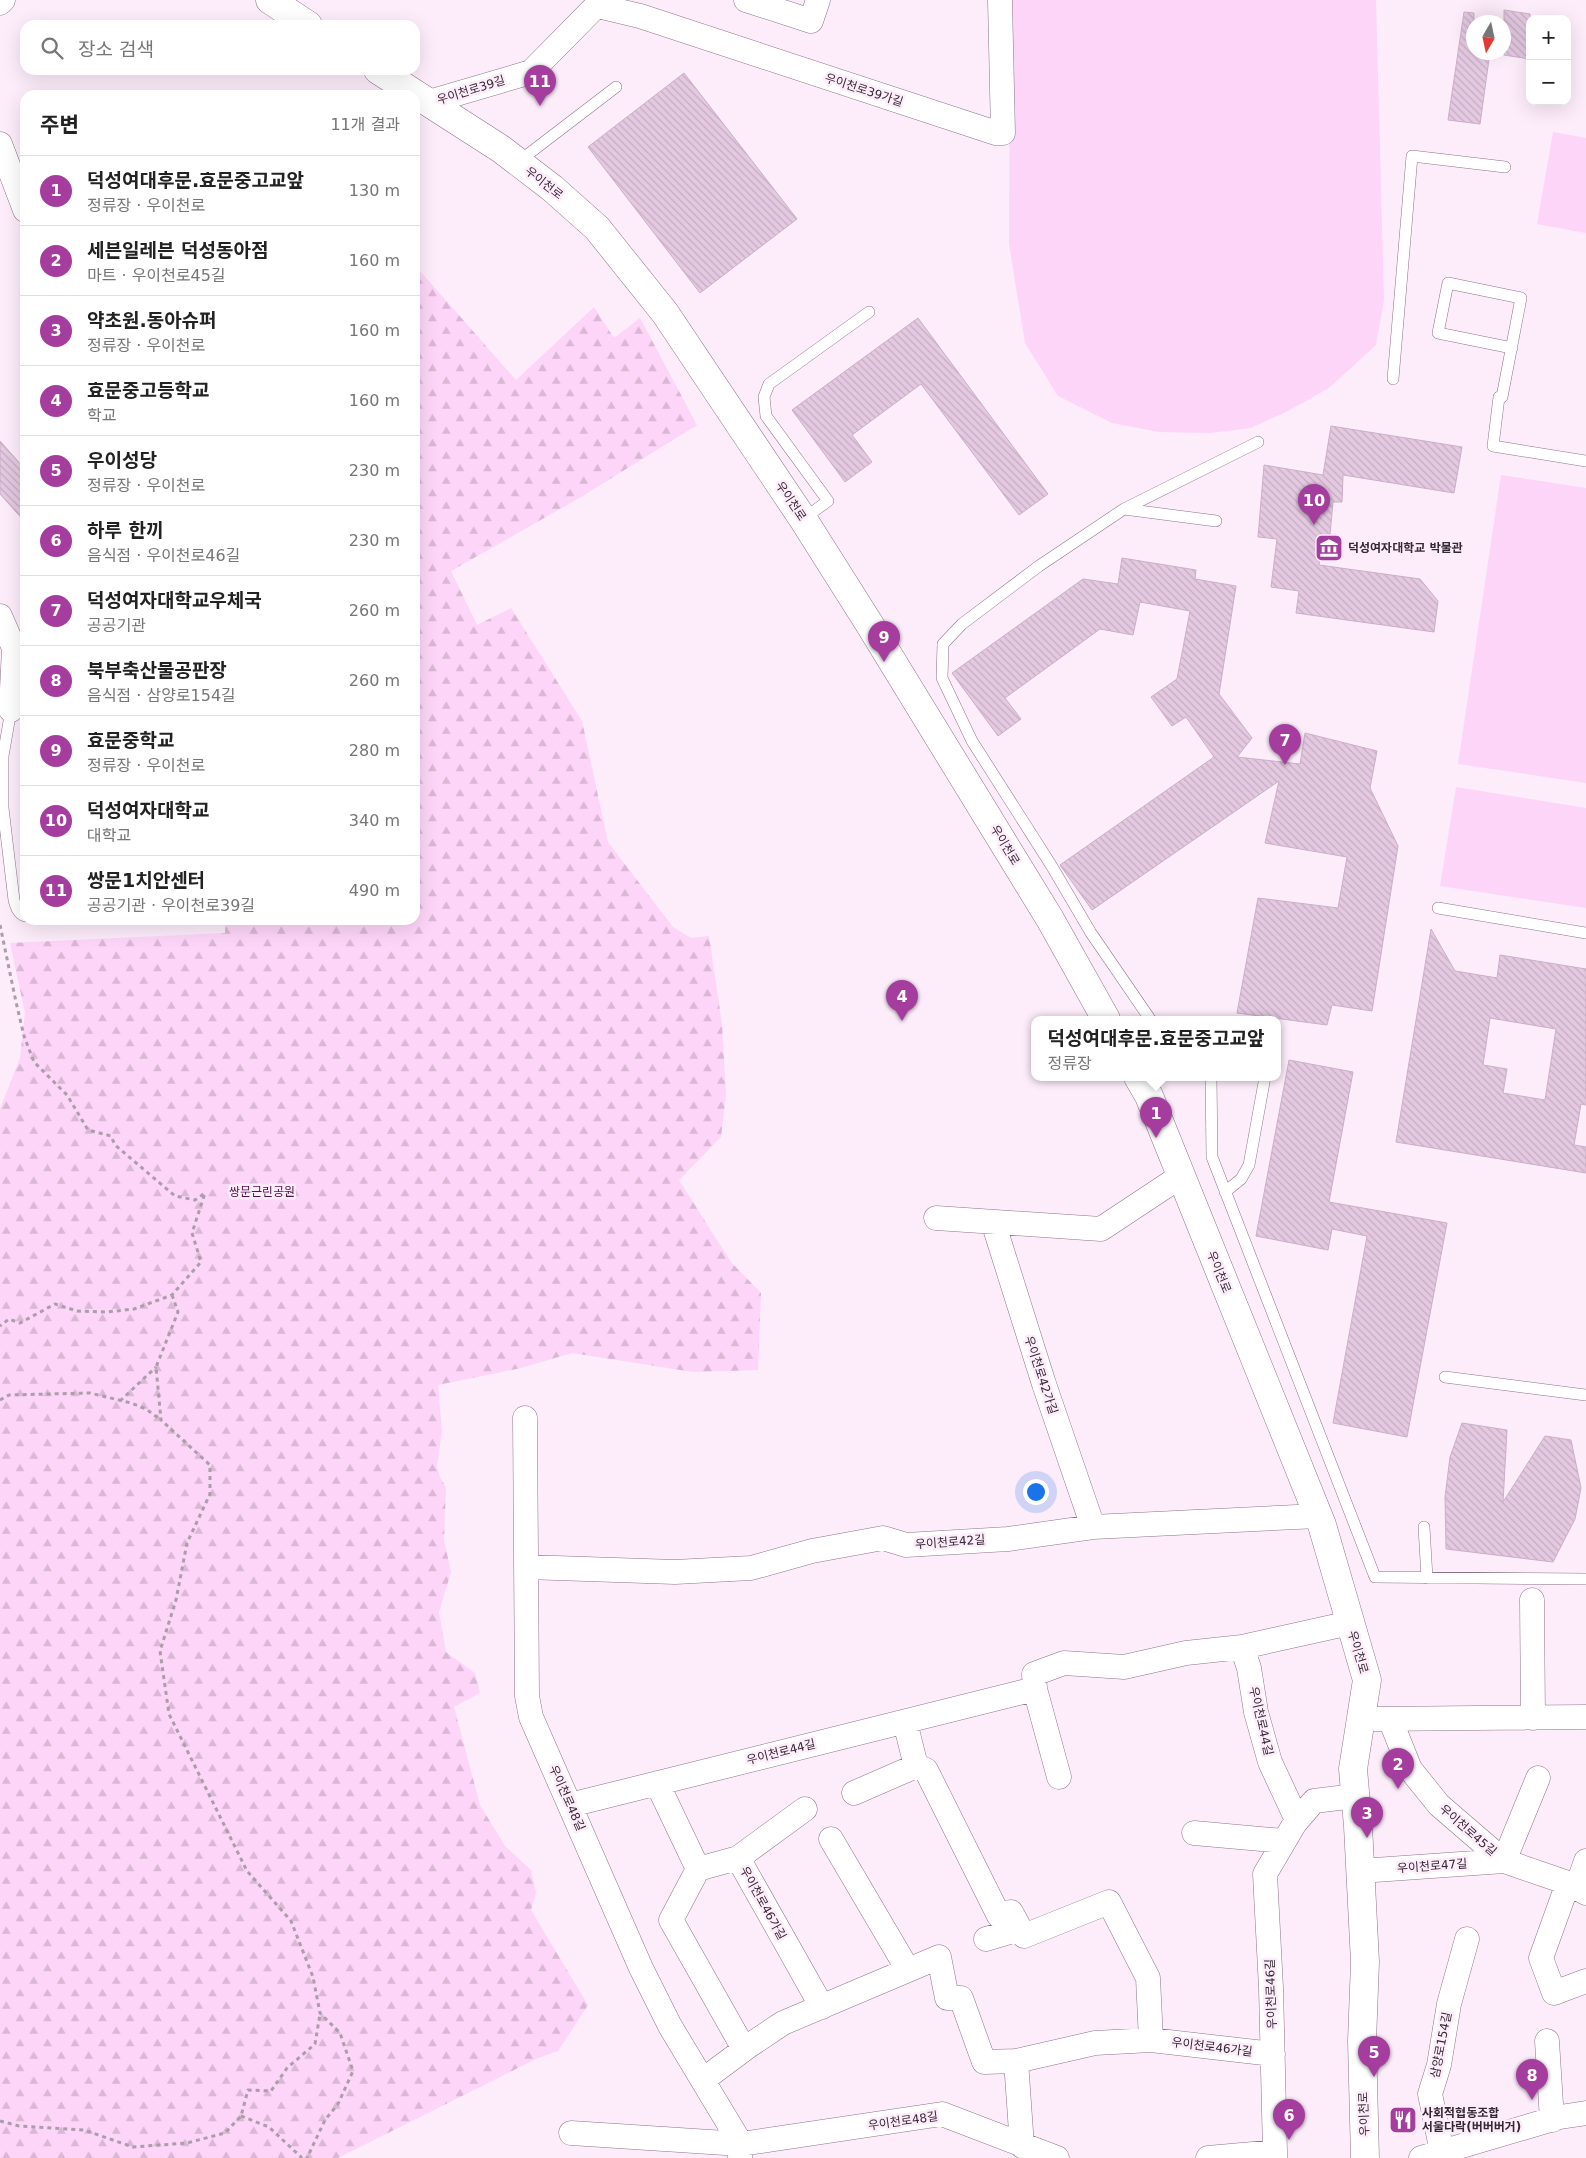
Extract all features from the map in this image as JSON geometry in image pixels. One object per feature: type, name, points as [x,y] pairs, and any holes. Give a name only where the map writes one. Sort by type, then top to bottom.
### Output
[{"type":"street","points":[[0,3],[3,0]]},
{"type":"street","points":[[270,0],[300,20]]},
{"type":"street","points":[[746,0],[812,21],[818,0]]},
{"type":"street","name":"우이천로39가길","points":[[600,3],[996,133],[1003,133],[1000,0]]},
{"type":"street","name":"우이천로39길","points":[[429,102],[531,72],[600,3]]},
{"type":"street","name":"우이천로","points":[[386,75],[410,90]]},
{"type":"street","name":"우이천로","points":[[420,96],[518,162],[565,199],[597,228],[665,313],[803,519],[870,624],[1050,919],[1104,1016]]},
{"type":"street","points":[[0,144],[20,197]]},
{"type":"street","points":[[2,620],[19,646],[11,710]]},
{"type":"street","name":"우이천로","points":[[1140,1081],[1149,1096],[1318,1516],[1366,1680],[1362,1719],[1353,1769],[1365,1962],[1362,2040],[1366,2158]]},
{"type":"street","points":[[936,1218],[1100,1229],[1181,1176]]},
{"type":"street","name":"우이천로42가길","points":[[993,1222],[1044,1384],[1094,1527]]},
{"type":"street","name":"우이천로48길","points":[[525,1418],[527,1696],[531,1716],[641,1968],[670,2026],[703,2080],[741,2151]]},
{"type":"street","name":"우이천로42길","points":[[526,1567],[674,1572],[751,1568],[812,1551],[883,1538],[906,1545],[1008,1539],[1094,1527],[1318,1516]]},
{"type":"street","points":[[1532,1600],[1533,1718]]},
{"type":"street","points":[[1060,1777],[1035,1689],[1034,1674],[1064,1664],[1124,1667],[1186,1653],[1242,1647],[1350,1623]]},
{"type":"street","name":"우이천로44길","points":[[1242,1647],[1249,1668],[1256,1712],[1270,1762],[1297,1820]]},
{"type":"street","name":"우이천로44길","points":[[570,1804],[1035,1689]]},
{"type":"street","points":[[1362,1719],[1586,1717]]},
{"type":"street","name":"우이천로45길","points":[[1390,1719],[1410,1768],[1439,1805],[1504,1861]]},
{"type":"street","points":[[904,1722],[916,1766]]},
{"type":"street","points":[[854,1793],[916,1766],[926,1770],[999,1916],[1011,1912],[1024,1936],[1109,1902],[1148,1978],[1151,2040]]},
{"type":"street","points":[[1504,1861],[1538,1778]]},
{"type":"street","points":[[657,1783],[698,1869],[671,1920],[744,2049]]},
{"type":"street","name":"우이천로46길","points":[[1275,2155],[1273,2054],[1265,1874],[1297,1820],[1314,1801],[1355,1796]]},
{"type":"street","points":[[738,1858],[806,1809]]},
{"type":"street","points":[[1194,1833],[1284,1842]]},
{"type":"street","points":[[831,1839],[908,1970]]},
{"type":"street","name":"우이천로46가길","points":[[698,1869],[738,1858],[822,2007]]},
{"type":"street","name":"우이천로47길","points":[[1360,1871],[1504,1861],[1577,1888]]},
{"type":"street","points":[[1586,1861],[1577,1888],[1541,1958],[1554,1993],[1586,1981]]},
{"type":"street","points":[[986,1939],[1020,1929]]},
{"type":"street","name":"삼양로154길","points":[[1467,1940],[1449,2004],[1439,2066],[1430,2094],[1432,2155],[1552,2120],[1586,2113]]},
{"type":"street","name":"우이천로46가길","points":[[703,2080],[783,2023],[939,1957],[947,1998],[961,1998],[984,2062],[1016,2061],[1095,2042],[1151,2040],[1273,2054]]},
{"type":"street","points":[[1547,2041],[1552,2120]]},
{"type":"street","points":[[1016,2061],[1022,2146]]},
{"type":"street","name":"우이천로48길","points":[[571,2133],[741,2151],[942,2114],[1057,2158]]},
{"type":"street","points":[[1208,2158],[1275,2155]]},
{"type":"lane","points":[[518,162],[616,87]]},
{"type":"lane","points":[[1393,379],[1412,156],[1504,168]]},
{"type":"lane","points":[[1512,348],[1438,333],[1448,283],[1522,298],[1512,348],[1500,397],[1493,446],[1586,461]]},
{"type":"lane","points":[[803,519],[828,501],[766,416],[764,397],[769,384],[869,312]]},
{"type":"lane","points":[[1148,1016],[1091,934],[1051,865],[972,741],[942,678],[943,644],[962,624],[1039,566],[1124,509],[1258,442]]},
{"type":"lane","points":[[1124,509],[1216,521]]},
{"type":"lane","points":[[11,710],[3,756],[3,808],[14,900],[20,914]]},
{"type":"lane","points":[[1438,908],[1586,933]]},
{"type":"lane","points":[[1211,1081],[1212,1157],[1374,1577],[1586,1579]]},
{"type":"lane","points":[[1225,1192],[1241,1179],[1250,1165],[1264,1081]]},
{"type":"lane","points":[[1445,1377],[1586,1395]]},
{"type":"lane","points":[[1424,1527],[1427,1578]]},
{"type":"path","points":[[0,925],[24,1036],[34,1062],[67,1096],[88,1130],[111,1136],[115,1145],[175,1196],[195,1200],[205,1193],[192,1233],[201,1262],[172,1294],[134,1309],[107,1312],[77,1311],[55,1304],[20,1323],[9,1319],[0,1326]]},
{"type":"path","points":[[119,1402],[156,1367],[178,1312],[172,1294]]},
{"type":"path","points":[[156,1367],[161,1420]]},
{"type":"path","points":[[0,1400],[9,1396],[90,1393],[119,1402],[131,1403],[161,1420],[210,1464],[210,1494],[187,1543],[176,1600],[160,1651],[169,1714],[247,1871],[291,1921],[313,1977],[320,2013],[315,2044],[287,2068],[271,2091],[248,2090],[241,2116],[225,2133],[187,2143],[133,2147],[84,2130],[19,2126],[0,2121]]},
{"type":"path","points":[[307,2158],[325,2120],[338,2104],[353,2071],[340,2033],[320,2013]]},
{"type":"path","points":[[241,2116],[269,2127],[302,2158]]},
{"type":"green space","points":[[1010,0],[1376,0],[1384,300],[1376,345],[1329,388],[1288,411],[1251,428],[1210,433],[1159,432],[1112,423],[1058,396],[1025,343],[1009,244]]},
{"type":"green space","points":[[1553,132],[1586,138],[1586,233],[1537,224]]},
{"type":"green space","name":"쌍문근린공원","points":[[420,271],[516,380],[594,307],[614,338],[640,318],[697,425],[581,497],[451,571],[477,625],[511,608],[582,721],[608,842],[673,927],[691,938],[709,936],[722,1024],[726,1094],[721,1137],[679,1180],[731,1262],[761,1293],[758,1370],[693,1372],[572,1353],[521,1368],[438,1385],[442,1431],[437,1467],[446,1488],[444,1540],[451,1572],[439,1612],[446,1652],[475,1673],[480,1693],[454,1707],[480,1805],[505,1846],[531,1870],[536,1893],[531,1910],[588,2005],[558,2051],[538,2058],[338,2158],[0,2158],[0,1109],[20,1058],[25,1013],[10,943],[225,933],[225,925],[420,925]]},
{"type":"green space","points":[[1501,475],[1586,488],[1586,783],[1458,764]]},
{"type":"green space","points":[[1456,787],[1586,808],[1586,908],[1440,886]]},
{"type":"building","points":[[1504,10],[1530,14],[1526,15],[1526,58],[1511,56],[1511,15],[1504,15]]},
{"type":"building","points":[[1464,12],[1474,13],[1474,15],[1466,15],[1466,60],[1489,60],[1480,124],[1448,120]]},
{"type":"building","points":[[684,73],[797,219],[700,293],[588,147]]},
{"type":"building","points":[[918,318],[1048,494],[1019,515],[921,384],[852,435],[872,462],[845,482],[792,410]]},
{"type":"building","points":[[1331,426],[1462,447],[1454,493],[1343,475],[1342,502],[1333,502],[1330,535],[1322,536],[1319,565],[1420,579],[1438,601],[1434,632],[1296,613],[1299,591],[1271,587],[1277,539],[1258,537],[1264,465],[1323,475]]},
{"type":"building","points":[[0,441],[20,463],[20,516],[0,494]]},
{"type":"building","points":[[1122,558],[1196,570],[1195,579],[1236,586],[1219,694],[1252,738],[1237,757],[1300,764],[1305,733],[1377,751],[1370,788],[1398,846],[1372,1011],[1332,1005],[1327,1025],[1281,1019],[1281,1016],[1237,1013],[1258,898],[1338,908],[1347,857],[1265,843],[1279,781],[1092,910],[1060,865],[1214,757],[1186,717],[1172,726],[1151,697],[1177,679],[1190,611],[1140,602],[1133,635],[1100,629],[1005,698],[1021,719],[998,736],[952,673],[1083,579],[1118,584]]},
{"type":"building","points":[[1431,929],[1455,971],[1497,978],[1500,955],[1586,969],[1586,1105],[1581,1104],[1574,1145],[1586,1147],[1586,1173],[1396,1142]],"holes":[[[1490,1018],[1556,1029],[1545,1100],[1503,1093],[1507,1069],[1483,1065]]]},
{"type":"building","points":[[1289,1060],[1353,1072],[1329,1202],[1447,1223],[1407,1437],[1333,1423],[1367,1236],[1332,1229],[1328,1250],[1256,1236]]},
{"type":"building","points":[[1462,1423],[1507,1430],[1503,1502],[1545,1436],[1571,1440],[1581,1488],[1575,1519],[1553,1562],[1446,1549],[1445,1497],[1450,1457]]},
{"type":"place","name":"쌍문1치안센터","points":[[540,106]]},
{"type":"place","name":"덕성여자대학교","points":[[1314,525]]},
{"type":"place","name":"덕성여자대학교 박물관","points":[[1329,548]]},
{"type":"place","name":"효문중학교","points":[[884,662]]},
{"type":"place","name":"덕성여자대학교우체국","points":[[1285,765]]},
{"type":"place","name":"효문중고등학교","points":[[902,1021]]},
{"type":"place","name":"덕성여대후문.효문중고교앞","points":[[1156,1138]]},
{"type":"place","name":"세븐일레븐 덕성동아점","points":[[1398,1789]]},
{"type":"place","name":"약초원.동아슈퍼","points":[[1367,1838]]},
{"type":"place","name":"우이성당","points":[[1374,2077]]},
{"type":"place","name":"북부축산물공판장","points":[[1532,2100]]},
{"type":"place","name":"사회적협동조합 서울다락(버버버거)","points":[[1403,2120]]},
{"type":"place","name":"하루 한끼","points":[[1289,2140]]}]
